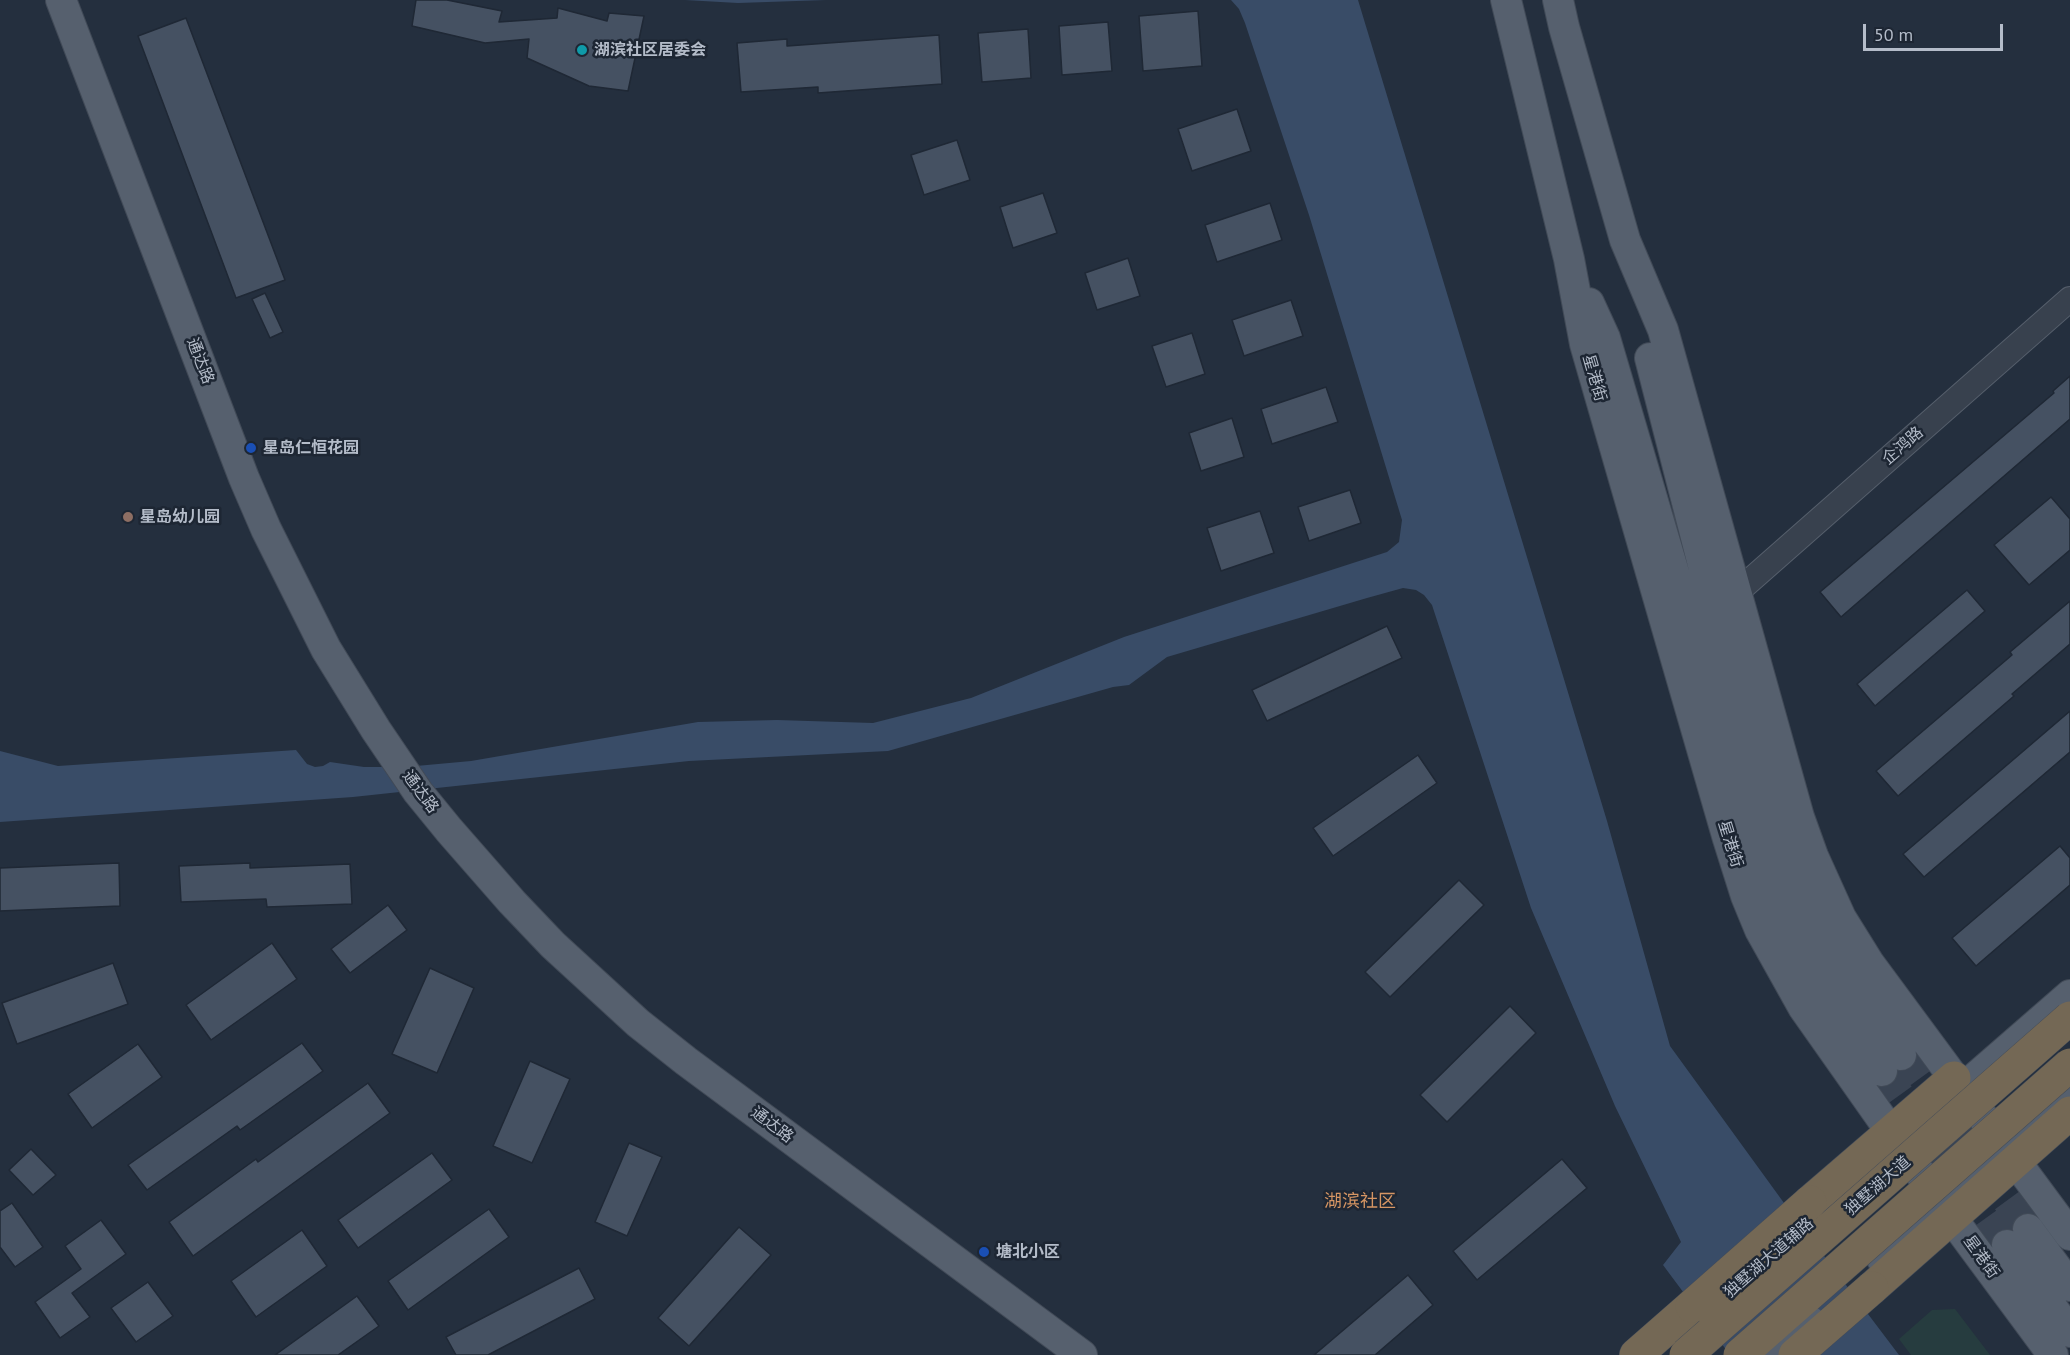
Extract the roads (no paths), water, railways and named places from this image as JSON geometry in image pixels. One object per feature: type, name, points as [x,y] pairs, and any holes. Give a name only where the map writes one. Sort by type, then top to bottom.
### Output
[{"type":"highway","name":"独墅湖大道","points":[[1686,1355],[2070,1018]]},
{"type":"highway","points":[[1740,1355],[2070,1065]]},
{"type":"highway","points":[[1636,1355],[1811,1211],[1958,1083]]},
{"type":"highway","points":[[1796,1355],[1868,1281],[2011,1153],[2070,1113]]},
{"type":"main road","name":"通达路","points":[[40,0],[221,474],[248,537],[287,620],[334,703],[388,765],[409,796],[434,842],[498,915],[579,997],[626,1038],[674,1077],[1049,1355]]},
{"type":"main road","name":"通达路","points":[[61,0],[266,529],[305,610],[351,692],[388,765]]},
{"type":"main road","name":"星港街","points":[[1506,0],[1569,259],[1585,344],[1746,896],[1760,930],[1788,983],[1947,1210],[2053,1355]]},
{"type":"main road","name":"星港街","points":[[1558,0],[1625,240],[1643,333],[1737,698],[1773,822],[1790,871],[1808,910],[1846,975],[1891,1063],[1819,982],[1783,918],[1770,888],[1750,831],[1605,338],[1569,259]]},
{"type":"main road","name":"星港街","points":[[1625,240],[1663,330],[1799,817],[1812,856],[1830,897],[1863,954],[2070,1234]]},
{"type":"main road","name":"通达路","points":[[409,796],[448,830],[512,902],[576,967],[638,1023],[1082,1355]]},
{"type":"main road","points":[[1958,1083],[2070,994]]},
{"type":"main road","points":[[2011,1153],[2070,1091]]},
{"type":"main road","name":"独墅湖大道辅路","points":[[1658,1355],[1696,1322],[1811,1211]]},
{"type":"main road","name":"星港街","points":[[2070,1286],[2018,1237],[2070,1332]]},
{"type":"main road","points":[[1772,1355],[1868,1281]]},
{"type":"street","name":"企鸿路","points":[[1736,593],[2070,299]]},
{"type":"water","points":[[685,0],[826,0],[738,3]]},
{"type":"water","points":[[1231,0],[1358,0],[1607,821],[1670,1046],[1784,1203],[1899,1355],[1730,1355],[1663,1265],[1681,1242],[1615,1106],[1531,908],[1432,605],[1424,595],[1416,590],[1403,588],[1167,657],[1129,685],[1113,687],[888,751],[689,761],[353,797],[0,822],[0,751],[58,766],[296,750],[307,764],[315,767],[330,762],[364,767],[405,767],[471,761],[698,722],[777,720],[873,723],[971,698],[1124,637],[1387,552],[1399,542],[1402,520],[1309,215],[1245,23],[1239,9]]},
{"type":"tunnel","points":[[1901,1055],[2028,1229]]},
{"type":"tunnel","points":[[1882,1071],[2007,1245]]},
{"type":"place","name":"湖滨社区居委会","points":[[582,50]]},
{"type":"place","name":"星岛仁恒花园","points":[[251,448]]},
{"type":"place","name":"星岛幼儿园","points":[[128,517]]},
{"type":"place","name":"塘北小区","points":[[984,1252]]},
{"type":"district","name":"湖滨社区","points":[[1360,1202]]}]
